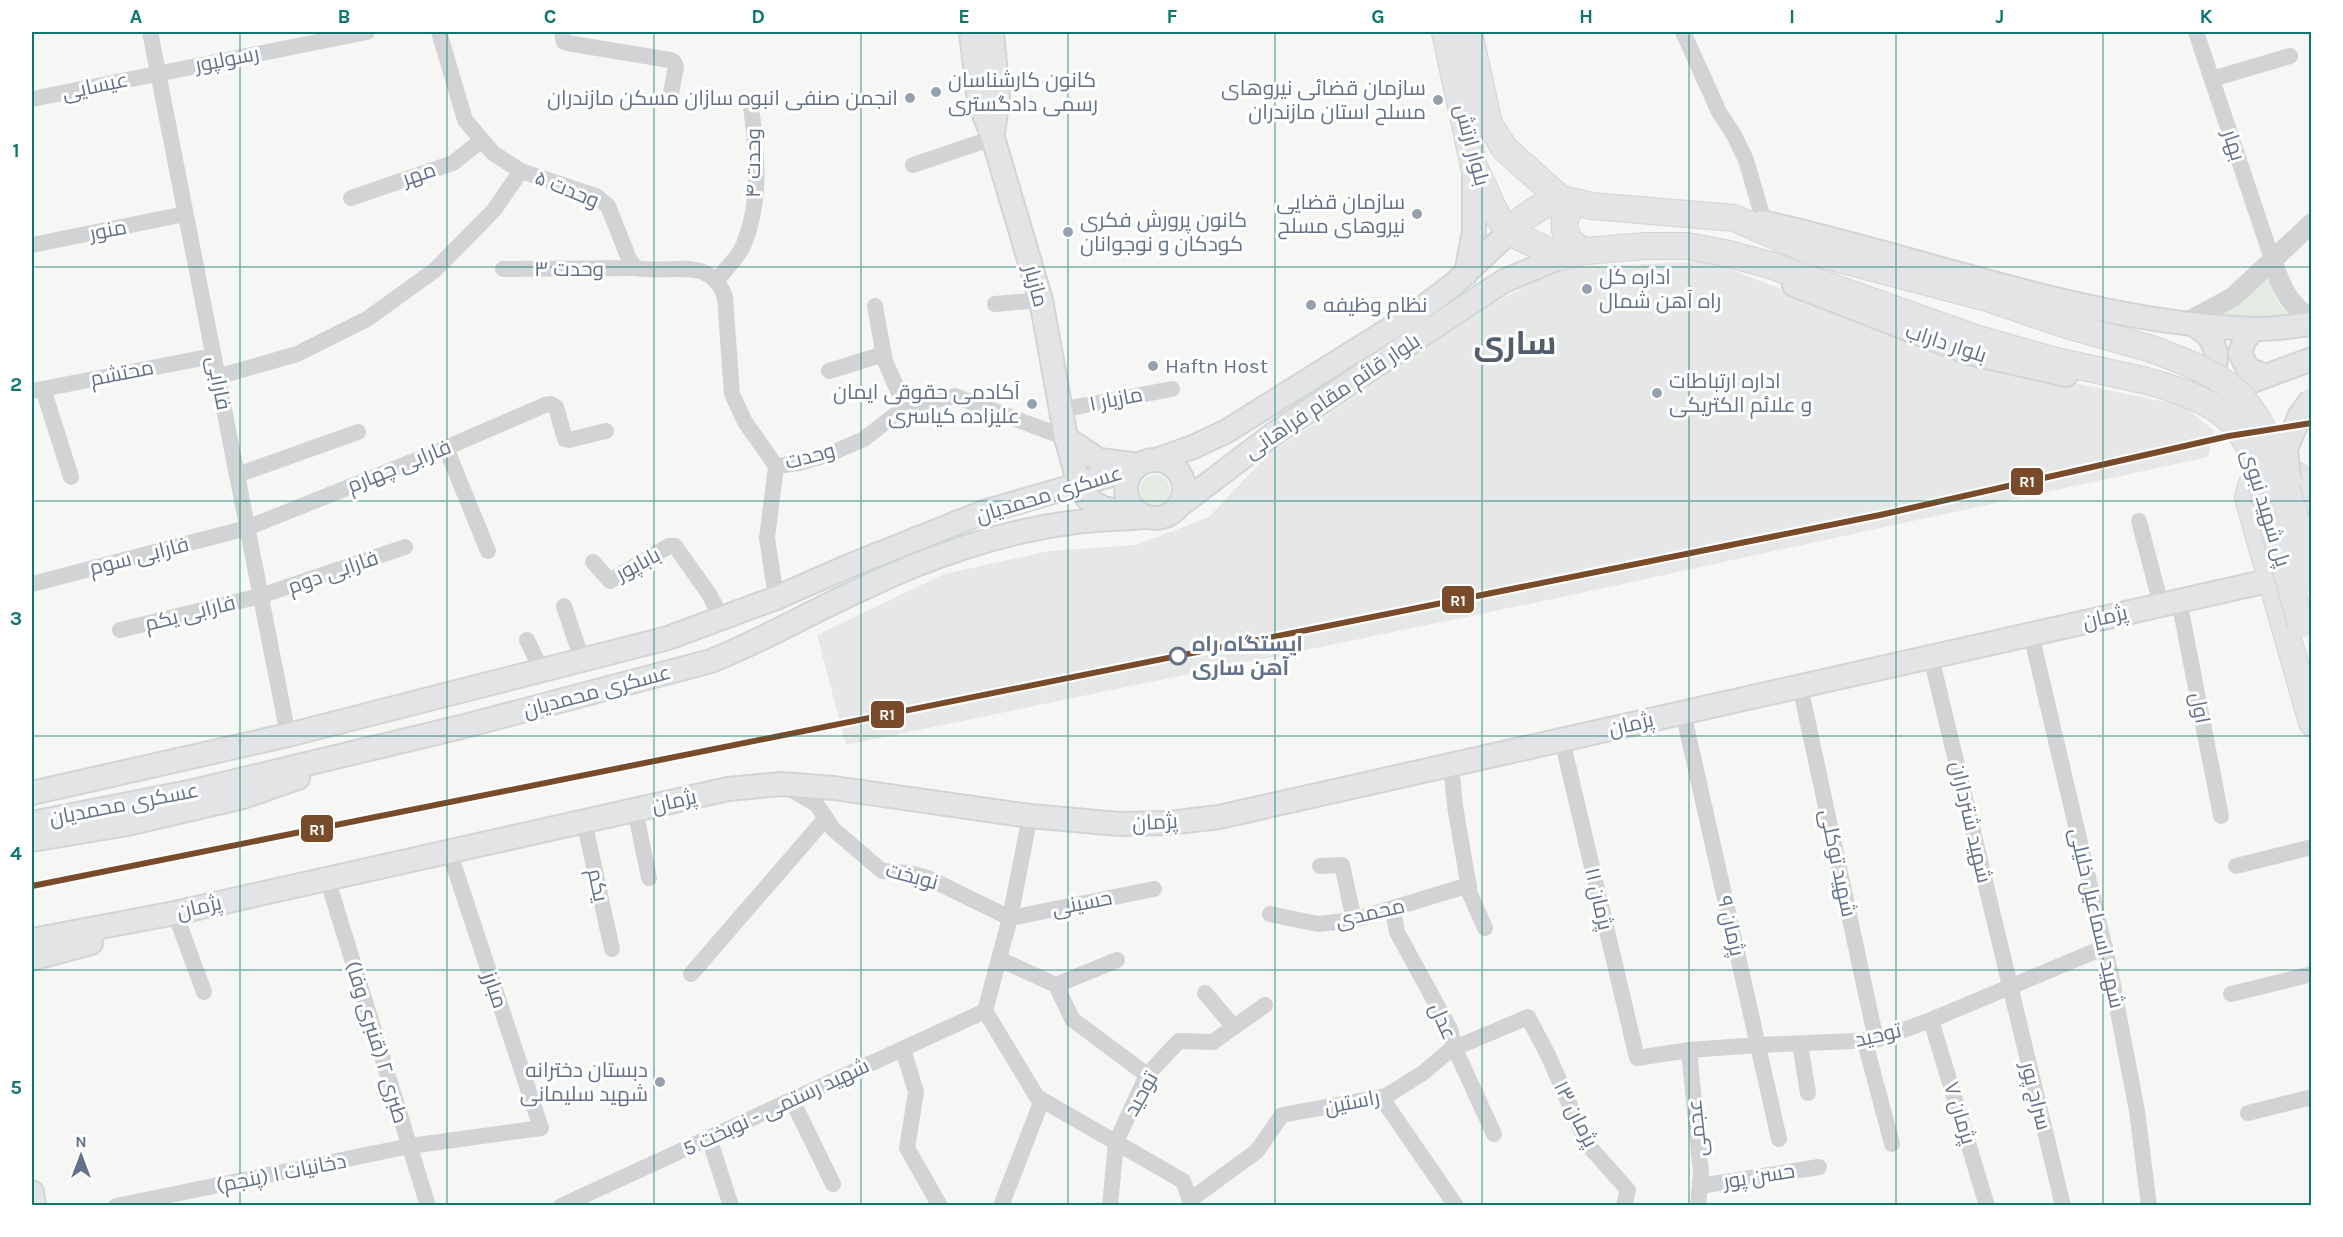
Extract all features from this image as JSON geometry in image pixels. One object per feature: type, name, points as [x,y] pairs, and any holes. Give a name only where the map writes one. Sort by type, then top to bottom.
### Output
[{"type":"main road","name":"مازیار","points":[[971,32],[987,84]]},
{"type":"main road","name":"مازیار","points":[[992,32],[987,84],[979,101],[993,138],[1041,300],[1060,410],[1079,483],[1088,499],[1104,508],[1143,516]]},
{"type":"main road","name":"بلوار ارتش","points":[[1467,32],[1474,167],[1495,212],[1509,232]]},
{"type":"main road","name":"بلوار ارتش","points":[[1467,32],[1489,124],[1505,149],[1568,201]]},
{"type":"main road","points":[[1466,274],[1474,231],[1474,167]]},
{"type":"main road","points":[[1586,251],[1576,247],[1568,240],[1564,231],[1568,201],[1764,222],[2067,302],[2189,323],[2255,329],[2312,324]]},
{"type":"main road","name":"بلوار قائم مقام فراهانی","points":[[1144,464],[1193,447],[1263,410],[1414,314],[1466,274],[1525,217],[1542,206],[1568,201]]},
{"type":"main road","name":"پل شهید نبوی","points":[[1734,218],[1812,252],[1987,298],[2070,326],[2152,349],[2198,366],[2234,390],[2255,414],[2305,495],[2312,580]]},
{"type":"main road","points":[[1509,232],[1561,257]]},
{"type":"main road","name":"بلوار داراب","points":[[1586,251],[1646,246],[1687,246],[1725,252],[1806,291],[1969,353],[2055,373],[2183,395],[2226,392],[2312,359]]},
{"type":"main road","name":"بلوار قائم مقام فراهانی","points":[[1179,505],[1275,433],[1495,286],[1561,257],[1586,251]]},
{"type":"main road","name":"پل شهید نبوی","points":[[1725,252],[1770,265],[1975,338],[2056,361],[2179,389],[2217,410],[2237,426],[2252,452],[2312,660]]},
{"type":"main road","points":[[2189,323],[2210,338],[2216,359],[2211,380],[2195,395]]},
{"type":"main road","points":[[2255,329],[2245,339],[2240,353],[2248,369],[2266,376]]},
{"type":"main road","points":[[2305,495],[2286,449],[2300,415],[2312,399]]},
{"type":"main road","points":[[1066,438],[1099,460],[1171,465],[1181,476],[1184,491],[1175,511],[1161,518],[1143,516],[1128,501],[1127,481],[1144,464]]},
{"type":"main road","name":"عسکری محمدیان","points":[[32,793],[288,735],[668,638],[776,598],[851,565],[984,512],[1144,464]]},
{"type":"main road","points":[[2305,495],[2294,473],[2279,468],[2264,472],[2252,483],[2248,498],[2312,723]]},
{"type":"main road","name":"عسکری محمدیان","points":[[32,823],[194,791],[711,661],[748,647],[864,587],[938,557],[1001,538],[1068,523],[1143,516]]},
{"type":"main road","name":"پژمان","points":[[32,940],[167,914],[728,789],[781,784],[834,788],[1030,816],[1119,824],[1169,823],[1219,817],[2312,571]]},
{"type":"main road","points":[[288,735],[293,766]]},
{"type":"main road","points":[[32,840],[127,824],[243,797],[291,781],[352,753]]},
{"type":"main road","points":[[32,832],[167,805],[194,791]]},
{"type":"main road","points":[[32,959],[142,929],[167,914]]},
{"type":"main road","points":[[32,1192],[34,1206]]},
{"type":"street","name":"فارابی","points":[[150,32],[288,735]]},
{"type":"street","name":"رسولپور","points":[[158,73],[367,32]]},
{"type":"street","name":"وحدت ۵","points":[[439,32],[465,120],[493,153],[521,171],[596,196],[608,206],[629,259],[635,268]]},
{"type":"street","points":[[562,32],[564,42],[567,43],[674,62],[676,67],[671,93]]},
{"type":"street","points":[[1683,32],[1719,112],[1746,160],[1764,222]]},
{"type":"street","name":"بهار","points":[[2196,32],[2272,259]]},
{"type":"street","points":[[2212,79],[2290,56]]},
{"type":"street","name":"عیسایی","points":[[32,99],[158,73]]},
{"type":"street","name":"وحدت ۴","points":[[717,280],[744,245],[757,193],[757,158],[751,107]]},
{"type":"street","points":[[913,165],[993,138]]},
{"type":"street","name":"مهر","points":[[351,198],[453,163],[482,140]]},
{"type":"street","points":[[217,377],[297,354],[367,319],[435,270],[494,210],[521,171]]},
{"type":"street","name":"منور","points":[[32,245],[185,214]]},
{"type":"street","points":[[2189,323],[2233,297],[2312,223]]},
{"type":"street","points":[[2272,259],[2285,293],[2294,306],[2312,318]]},
{"type":"street","points":[[635,268],[702,270],[717,280],[725,297],[732,394],[745,422],[776,466]]},
{"type":"street","name":"وحدت ۳","points":[[503,269],[635,268]]},
{"type":"street","points":[[995,304],[1041,300]]},
{"type":"street","points":[[875,306],[884,354],[905,407]]},
{"type":"street","points":[[829,371],[884,354]]},
{"type":"street","name":"محتشم","points":[[37,390],[213,356]]},
{"type":"street","name":"مازیار ۱","points":[[1060,410],[1172,389]]},
{"type":"street","points":[[37,390],[71,477]]},
{"type":"street","name":"وحدت","points":[[776,598],[767,538],[776,466],[799,464],[827,456],[864,439],[905,407],[955,396],[1066,438]]},
{"type":"street","name":"فارابی چهارم","points":[[247,528],[551,404],[556,407],[565,439],[606,431]]},
{"type":"street","points":[[237,475],[358,432]]},
{"type":"street","points":[[446,447],[488,550]]},
{"type":"street","name":"اول","points":[[2139,521],[2170,603],[2221,816]]},
{"type":"street","name":"فارابی سوم","points":[[32,584],[247,528]]},
{"type":"street","name":"باباپور","points":[[593,562],[610,581],[669,546],[675,546],[709,594],[722,619]]},
{"type":"street","name":"فارابی دوم","points":[[260,596],[405,547]]},
{"type":"street","name":"فارابی یکم","points":[[120,630],[260,596]]},
{"type":"street","points":[[564,606],[582,660]]},
{"type":"street","name":"شهید اسماعیل خلیلی","points":[[2031,634],[2105,947],[2137,1111],[2149,1206]]},
{"type":"street","points":[[527,640],[542,670]]},
{"type":"street","name":"شهید شترداران","points":[[1931,657],[2010,987]]},
{"type":"street","name":"شهید توکلی","points":[[1800,686],[1892,1144]]},
{"type":"street","name":"پژمان ۹","points":[[1683,712],[1779,1139]]},
{"type":"street","name":"پژمان ۱۱","points":[[1562,740],[1637,1058]]},
{"type":"street","points":[[1451,765],[1455,806],[1470,894],[1485,928]]},
{"type":"street","name":"نوبخت","points":[[781,784],[817,805],[833,829],[882,871],[910,873],[928,878],[1010,918]]},
{"type":"street","points":[[634,810],[649,878]]},
{"type":"street","points":[[1030,816],[1010,918],[985,1011],[1037,1097],[1183,1181],[1191,1203]]},
{"type":"street","points":[[691,974],[826,818]]},
{"type":"street","name":"یکم","points":[[584,821],[612,949]]},
{"type":"street","points":[[2236,866],[2312,847]]},
{"type":"street","name":"مبارز","points":[[449,851],[541,1128]]},
{"type":"street","points":[[1320,866],[1342,865],[1354,920]]},
{"type":"street","name":"طبری ۲ (قنبری وفا)","points":[[327,878],[428,1206]]},
{"type":"street","name":"محمدی","points":[[1270,914],[1318,924],[1354,920],[1469,885]]},
{"type":"street","name":"حسینی","points":[[1010,918],[1154,889]]},
{"type":"street","name":"عدل","points":[[1393,910],[1397,932],[1450,1029],[1455,1048],[1494,1134]]},
{"type":"street","points":[[167,914],[204,992]]},
{"type":"street","name":"توحید","points":[[1637,1058],[1689,1050],[1870,1041],[1931,1020],[2105,947]]},
{"type":"street","points":[[999,959],[1056,985],[1072,1019],[1147,1076]]},
{"type":"street","points":[[1056,985],[1117,960]]},
{"type":"street","points":[[2231,994],[2312,974]]},
{"type":"street","name":"سراج پور","points":[[2010,987],[2063,1206]]},
{"type":"street","points":[[1204,993],[1234,1027]]},
{"type":"street","name":"توحید","points":[[1110,1206],[1116,1142],[1147,1076],[1179,1041],[1213,1042],[1265,1005]]},
{"type":"street","name":"شهید رستمی - نوبخت 5","points":[[565,1205],[985,1011]]},
{"type":"street","name":"راستین","points":[[1191,1203],[1257,1151],[1282,1115],[1386,1096],[1423,1073],[1455,1048],[1528,1017]]},
{"type":"street","name":"پژمان ۱۳","points":[[1528,1017],[1548,1055],[1587,1144],[1628,1190],[1624,1206]]},
{"type":"street","name":"پژمان ۷","points":[[1931,1020],[1987,1206]]},
{"type":"street","points":[[1800,1044],[1808,1093]]},
{"type":"street","points":[[903,1049],[916,1092],[907,1148],[940,1206]]},
{"type":"street","name":"عجمی","points":[[1689,1050],[1701,1173],[1698,1206]]},
{"type":"street","points":[[1381,1097],[1456,1206]]},
{"type":"street","points":[[2248,1113],[2312,1097]]},
{"type":"street","points":[[792,1100],[833,1184]]},
{"type":"street","points":[[1001,1206],[1042,1100]]},
{"type":"street","name":"دخانیات ۱ (پنجم)","points":[[116,1206],[410,1146],[541,1128]]},
{"type":"street","points":[[709,1138],[731,1206]]},
{"type":"street","name":"حسن پور","points":[[1700,1186],[1819,1167]]},
{"type":"shaded area","points":[[1709,261],[1921,344],[1988,365],[2185,406],[2214,431],[2208,457],[1567,596],[846,745],[817,635],[944,574],[1049,551],[1136,545],[1209,517],[1266,456],[1492,304],[1560,268]]},
{"type":"shaded area","points":[[2268,271],[2275,296],[2291,317],[2216,318]]},
{"type":"shaded area","points":[[1155,475],[1161,476],[1169,484],[1169,496],[1161,504],[1155,505],[1149,504],[1141,496],[1140,490],[1141,484],[1149,476]]},
{"type":"transit line","name":"R1","points":[[32,886],[1880,515],[2229,436],[2312,423]]},
{"type":"place","name":"کانون کارشناسان رسمی دادگستری","points":[[936,92]]},
{"type":"place","name":"انجمن صنفی انبوه سازان مسکن مازندران","points":[[910,98]]},
{"type":"place","name":"سازمان قضائی نیروهای مسلح استان مازندران","points":[[1438,100]]},
{"type":"place","name":"سازمان قضایی نیروهای مسلح","points":[[1417,214]]},
{"type":"place","name":"کانون پرورش فکری کودکان و نوجوانان","points":[[1068,232]]},
{"type":"place","name":"اداره کل راه آهن شمال","points":[[1587,289]]},
{"type":"place","name":"نظام وظیفه","points":[[1311,305]]},
{"type":"place","name":"Haftn Host","points":[[1153,366]]},
{"type":"place","name":"اداره ارتباطات و علائم الکتریکی","points":[[1657,393]]},
{"type":"place","name":"آکادمی حقوقی ایمان علیزاده کیاسری","points":[[1032,404]]},
{"type":"place","name":"ایستگاه راه آهن ساری","points":[[1178,656]]},
{"type":"place","name":"دبستان دخترانه شهید سلیمانی","points":[[660,1082]]},
{"type":"district","name":"ساری","points":[[1515,343]]}]
